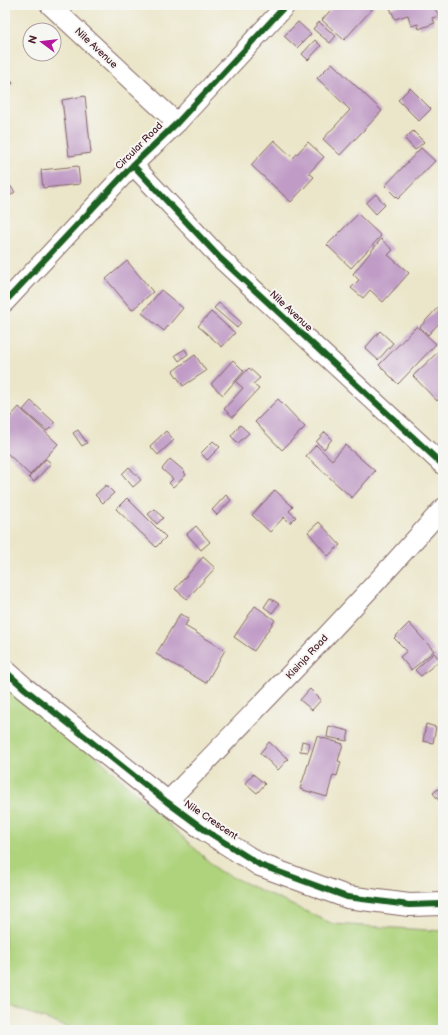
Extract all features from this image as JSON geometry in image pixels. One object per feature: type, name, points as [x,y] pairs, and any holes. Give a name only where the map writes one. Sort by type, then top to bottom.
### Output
[{"type":"street","name":"Nile Avenue","points":[[50,5],[177,122]]},
{"type":"street","name":"Circular Road","points":[[5,302],[133,165],[177,122],[286,5]]},
{"type":"street","name":"Nile Avenue","points":[[133,165],[220,258],[443,465]]},
{"type":"street","name":"Kisinja Road","points":[[167,802],[283,683],[390,568],[443,508]]},
{"type":"street","name":"Nile Crescent","points":[[5,671],[25,689],[167,802],[223,842],[260,865],[347,897],[408,904],[443,904]]},
{"type":"green space","points":[[5,671],[219,871],[333,924],[443,931],[443,1030],[75,1030],[5,1004]]},
{"type":"building","points":[[335,5],[372,5],[374,7],[344,40],[322,20]]},
{"type":"building","points":[[403,5],[433,5],[439,16],[432,18],[435,23],[419,29],[418,24],[411,26],[408,15],[395,19],[390,8]]},
{"type":"building","points":[[298,22],[311,34],[297,48],[284,36]]},
{"type":"building","points":[[319,22],[336,36],[330,43],[313,29]]},
{"type":"building","points":[[315,40],[321,46],[308,60],[302,54]]},
{"type":"building","points":[[332,63],[382,111],[340,155],[323,139],[350,110],[317,78]]},
{"type":"building","points":[[5,75],[13,83],[5,91]]},
{"type":"building","points":[[410,88],[431,109],[419,121],[398,100]]},
{"type":"building","points":[[85,96],[91,153],[69,156],[62,100]]},
{"type":"building","points":[[413,131],[424,142],[415,150],[405,139]]},
{"type":"building","points":[[274,140],[293,158],[308,142],[324,157],[309,173],[314,177],[291,202],[251,165]]},
{"type":"building","points":[[421,148],[435,161],[398,199],[385,186]]},
{"type":"building","points":[[78,166],[80,184],[43,188],[41,170]]},
{"type":"building","points":[[5,179],[15,192],[5,200]]},
{"type":"building","points":[[376,194],[385,205],[376,214],[366,203]]},
{"type":"building","points":[[358,214],[381,236],[351,268],[327,245]]},
{"type":"building","points":[[381,239],[393,250],[388,255],[409,273],[383,302],[370,290],[363,298],[351,288],[359,280],[353,274]]},
{"type":"building","points":[[127,261],[153,292],[132,310],[106,279]]},
{"type":"building","points":[[161,290],[183,308],[164,331],[142,313]]},
{"type":"building","points":[[219,303],[241,322],[237,328],[214,308]]},
{"type":"building","points":[[439,306],[443,310],[443,319],[428,335],[420,327]]},
{"type":"building","points":[[211,312],[235,333],[222,347],[198,326]]},
{"type":"building","points":[[417,326],[436,344],[398,384],[379,365]]},
{"type":"building","points":[[380,331],[393,343],[378,360],[365,348]]},
{"type":"building","points":[[443,347],[443,394],[437,401],[413,376]]},
{"type":"building","points":[[185,349],[188,354],[179,361],[175,355]]},
{"type":"building","points":[[195,355],[206,371],[183,386],[173,371]]},
{"type":"building","points":[[233,360],[244,371],[223,395],[211,384]]},
{"type":"building","points":[[249,368],[260,378],[253,384],[259,389],[233,417],[224,409],[243,388],[236,382]]},
{"type":"building","points":[[278,399],[305,427],[282,450],[255,422]]},
{"type":"building","points":[[31,401],[55,423],[47,431],[23,410]]},
{"type":"building","points":[[19,407],[58,444],[30,475],[5,451],[5,423]]},
{"type":"building","points":[[240,425],[249,433],[238,443],[231,436]]},
{"type":"building","points":[[78,430],[87,443],[82,446],[73,433]]},
{"type":"building","points":[[166,431],[174,440],[158,455],[150,446]]},
{"type":"building","points":[[325,432],[332,439],[324,449],[316,442]]},
{"type":"building","points":[[213,441],[220,447],[207,460],[201,453]]},
{"type":"building","points":[[316,445],[332,460],[345,445],[375,471],[352,498],[306,456]]},
{"type":"building","points":[[46,459],[51,463],[34,482],[29,477]]},
{"type":"building","points":[[170,459],[183,470],[186,475],[173,487],[169,483],[173,479],[162,469]]},
{"type":"building","points":[[129,467],[141,480],[133,487],[122,474]]},
{"type":"building","points":[[106,485],[114,493],[103,503],[95,495]]},
{"type":"building","points":[[275,490],[293,507],[289,511],[296,517],[290,523],[284,517],[270,532],[252,515]]},
{"type":"building","points":[[226,495],[231,500],[217,515],[212,510]]},
{"type":"building","points":[[127,498],[166,537],[156,547],[116,509]]},
{"type":"building","points":[[155,509],[163,518],[157,524],[148,514]]},
{"type":"building","points":[[319,522],[340,545],[328,556],[308,532]]},
{"type":"building","points":[[196,526],[210,542],[201,550],[187,534]]},
{"type":"building","points":[[203,557],[215,568],[187,599],[175,589]]},
{"type":"building","points":[[270,598],[279,604],[272,613],[264,607]]},
{"type":"building","points":[[255,606],[275,620],[254,651],[234,637]]},
{"type":"building","points":[[180,614],[189,618],[185,626],[225,650],[206,683],[156,654]]},
{"type":"building","points":[[409,623],[434,651],[411,670],[400,657],[407,651],[394,638]]},
{"type":"building","points":[[434,653],[440,660],[421,676],[415,670]]},
{"type":"building","points":[[310,689],[321,700],[312,710],[300,700]]},
{"type":"building","points":[[426,724],[436,727],[433,743],[423,741]]},
{"type":"building","points":[[329,726],[349,731],[347,741],[327,737]]},
{"type":"building","points":[[317,736],[343,744],[338,761],[341,762],[337,776],[333,775],[327,797],[300,789]]},
{"type":"building","points":[[302,741],[310,743],[308,752],[300,751]]},
{"type":"building","points":[[269,742],[288,759],[278,770],[260,753]]},
{"type":"building","points":[[253,774],[265,784],[257,793],[245,783]]},
{"type":"building","points":[[442,786],[443,788],[443,806],[433,793]]},
{"type":"cycle path","points":[[5,302],[133,165],[177,123],[286,5]]},
{"type":"cycle path","points":[[133,165],[220,258],[443,465]]},
{"type":"cycle path","points":[[5,671],[25,689],[167,802],[205,830],[260,865],[347,897],[409,905],[443,904]]}]
